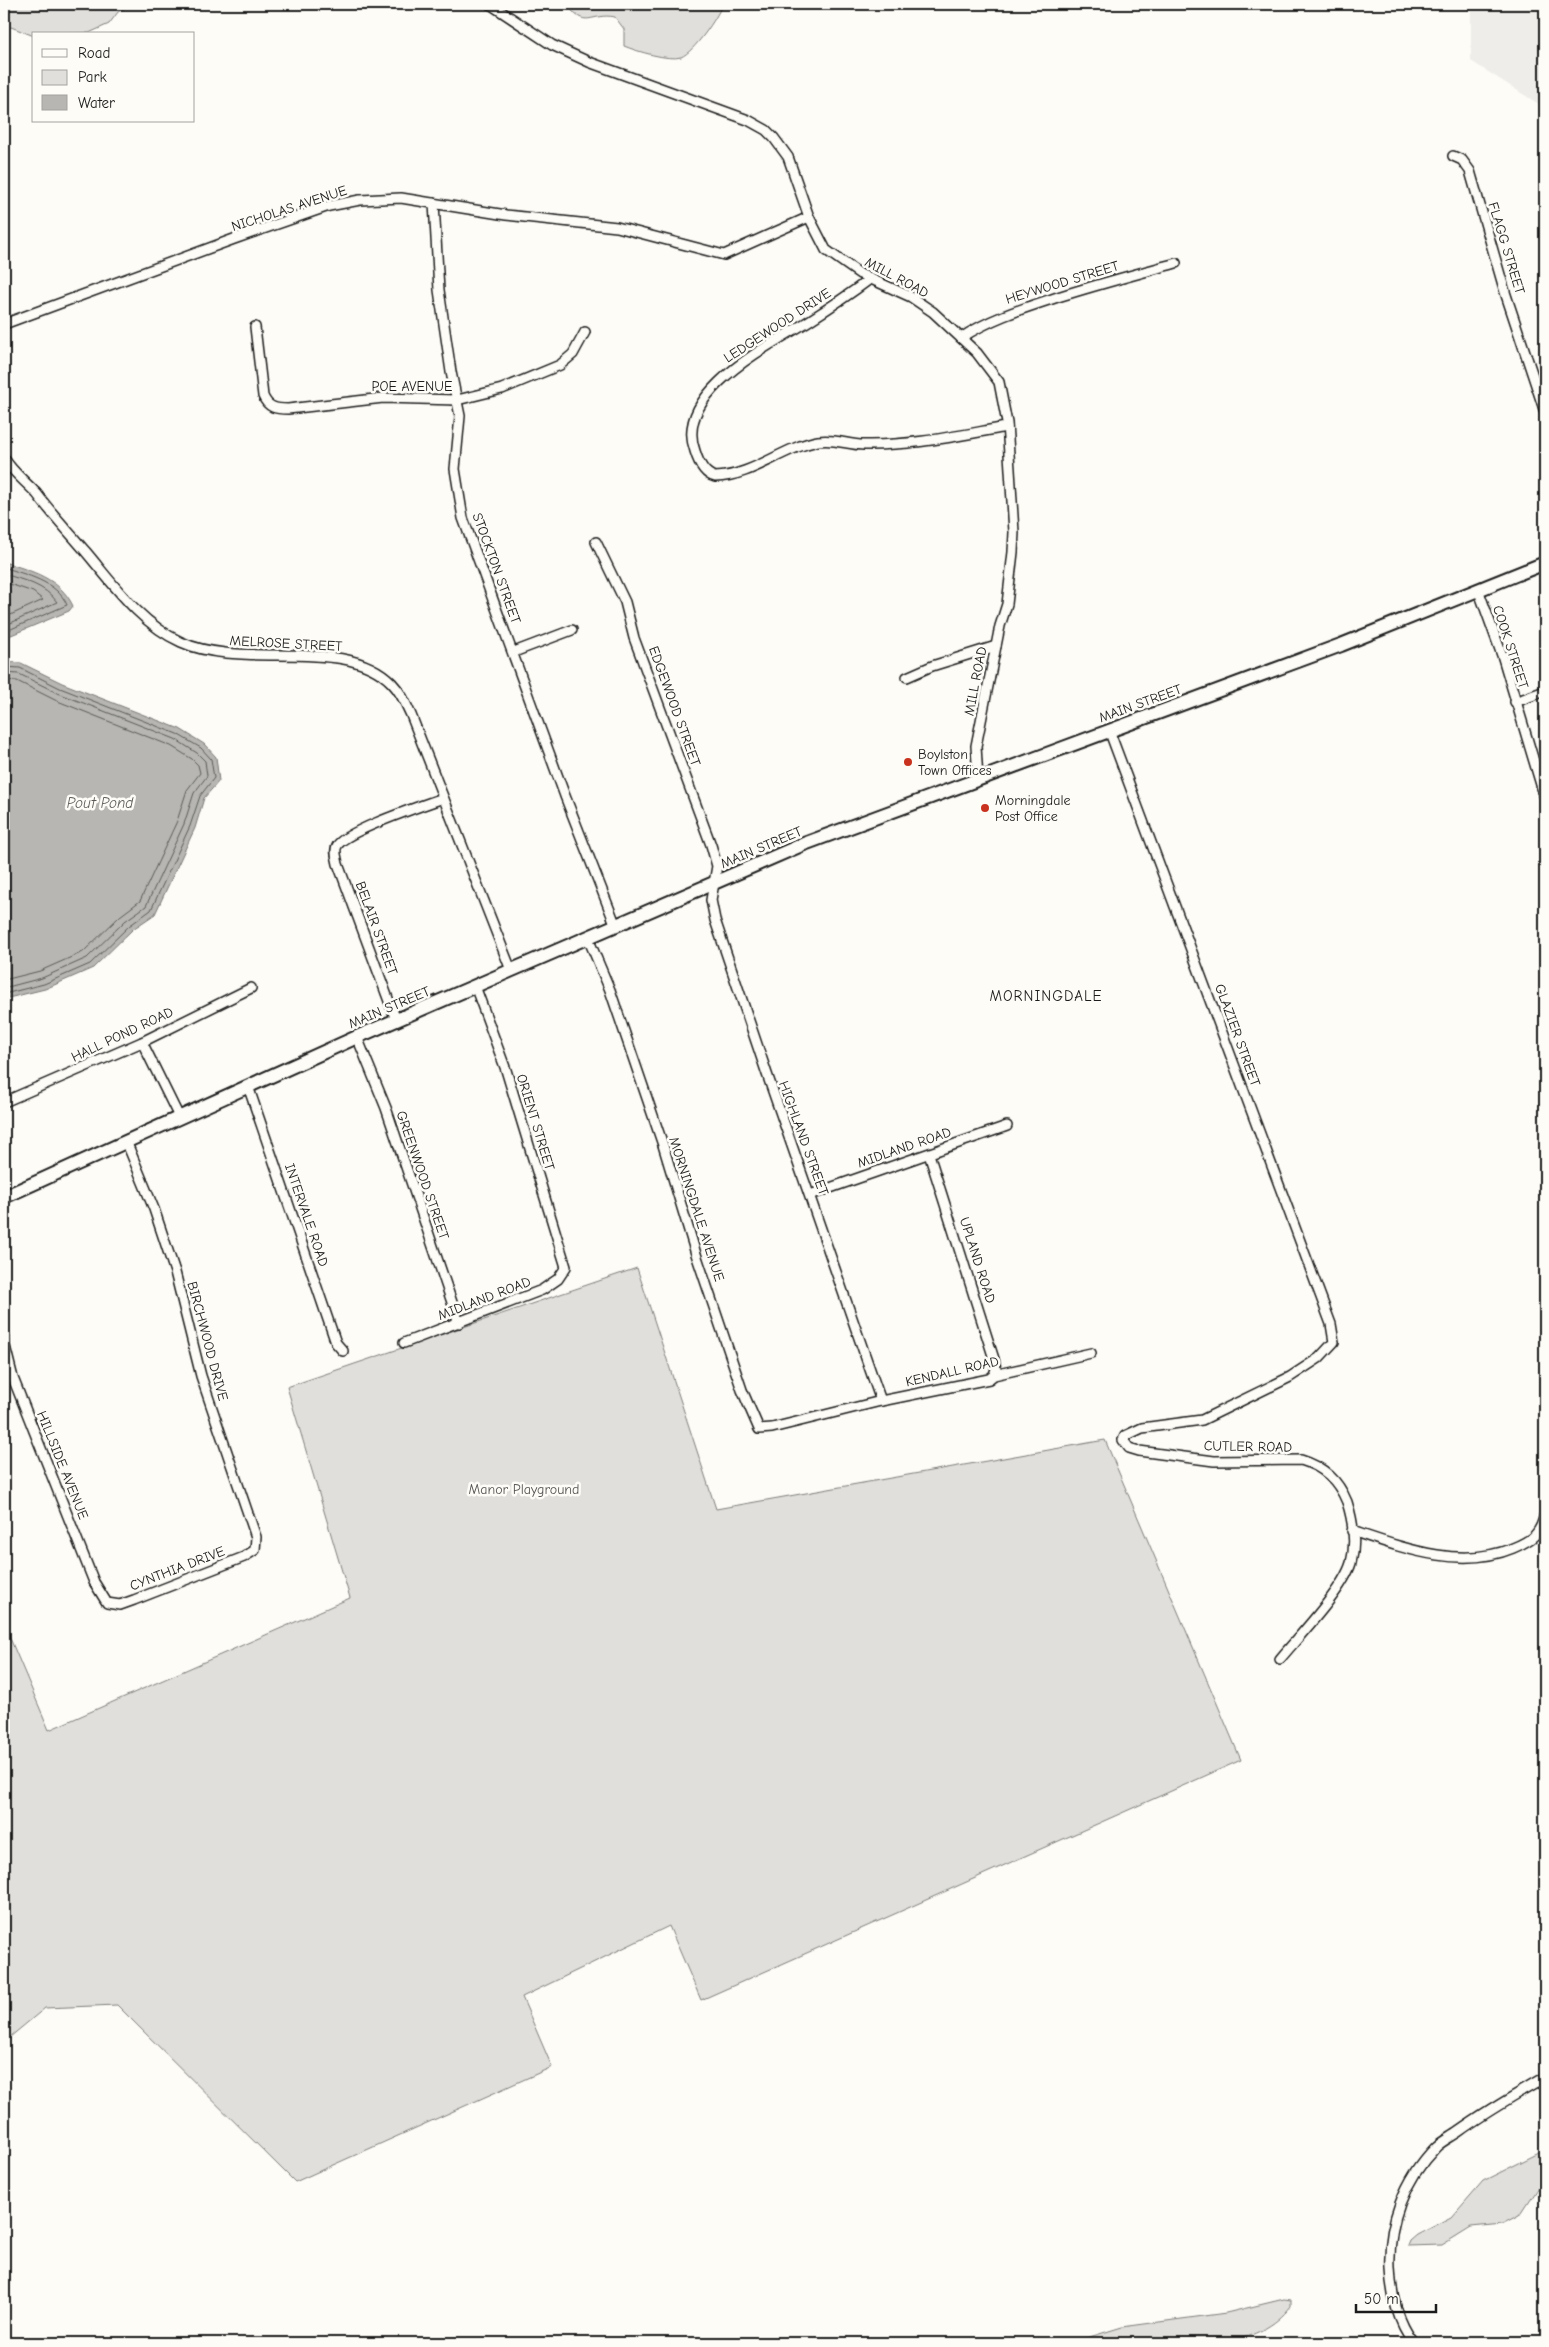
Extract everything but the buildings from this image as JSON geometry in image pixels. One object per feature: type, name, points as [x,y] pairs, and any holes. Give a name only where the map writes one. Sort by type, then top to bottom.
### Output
[{"type":"main road","name":"MAIN STREET","points":[[4,1198],[357,1037],[813,841],[1341,645],[1545,563]]},
{"type":"street","name":"MILL ROAD","points":[[490,4],[552,45],[589,62],[748,120],[766,130],[788,157],[809,217],[826,250],[870,279],[911,297],[934,312],[990,368],[999,382],[1007,427],[1014,532],[1013,552],[1007,604],[996,646],[976,746],[978,779]]},
{"type":"street","name":"FLAGG STREET","points":[[1453,156],[1462,160],[1470,170],[1506,292],[1545,412]]},
{"type":"street","name":"NICHOLAS AVENUE","points":[[4,324],[337,204],[377,198],[402,198],[506,215],[617,227],[724,254],[809,217]]},
{"type":"street","name":"STOCKTON STREET","points":[[434,203],[438,290],[461,426],[455,469],[463,518],[514,652],[565,796],[616,926]]},
{"type":"street","name":"HEYWOOD STREET","points":[[961,338],[985,322],[1105,282],[1176,263]]},
{"type":"street","name":"LEDGEWOOD DRIVE","points":[[870,279],[732,370],[705,398],[696,414],[692,432],[694,449],[706,472],[714,477],[746,472],[798,448],[819,441],[862,445],[897,443],[948,438],[1007,427]]},
{"type":"street","name":"POE AVENUE","points":[[254,327],[263,396],[268,405],[276,409],[316,407],[383,398],[457,400],[502,389],[560,365],[573,354],[585,332]]},
{"type":"street","name":"MELROSE STREET","points":[[4,458],[117,589],[136,609],[166,634],[180,642],[214,653],[271,656],[330,656],[346,659],[364,666],[391,681],[400,692],[412,715],[512,970]]},
{"type":"street","name":"EDGEWOOD STREET","points":[[596,542],[624,602],[634,638],[668,734],[711,845],[717,866],[715,883]]},
{"type":"street","name":"COOK STREET","points":[[1478,590],[1502,658],[1545,798]]},
{"type":"street","points":[[514,652],[572,630]]},
{"type":"street","points":[[907,677],[932,666],[996,646]]},
{"type":"street","points":[[1515,702],[1545,691]]},
{"type":"street","name":"GLAZIER STREET","points":[[1109,730],[1331,1324],[1334,1342],[1329,1348]]},
{"type":"street","name":"BELAIR STREET","points":[[396,1020],[338,864],[335,851],[337,845],[355,833],[443,798]]},
{"type":"street","name":"HIGHLAND STREET","points":[[715,883],[711,900],[715,920],[881,1401]]},
{"type":"street","name":"MORNINGDALE AVENUE","points":[[588,938],[610,990],[663,1145],[696,1254],[742,1390],[756,1425],[764,1430],[819,1417]]},
{"type":"street","name":"ORIENT STREET","points":[[475,986],[506,1070],[566,1268]]},
{"type":"street","name":"HALL POND ROAD","points":[[4,1102],[142,1042],[251,988]]},
{"type":"street","name":"GREENWOOD STREET","points":[[357,1037],[386,1108],[459,1323]]},
{"type":"street","points":[[142,1042],[179,1117]]},
{"type":"street","name":"INTERVALE ROAD","points":[[248,1086],[336,1343],[343,1351]]},
{"type":"street","name":"MIDLAND ROAD","points":[[810,1195],[1007,1126]]},
{"type":"street","name":"BIRCHWOOD DRIVE","points":[[126,1141],[140,1171],[175,1272],[200,1376],[256,1537],[255,1550]]},
{"type":"street","name":"UPLAND ROAD","points":[[929,1154],[994,1359],[996,1369],[994,1375]]},
{"type":"street","name":"MIDLAND ROAD","points":[[404,1343],[542,1290],[558,1279],[566,1268]]},
{"type":"street","name":"HILLSIDE AVENUE","points":[[4,1333],[5,1346],[17,1388],[94,1582],[107,1604]]},
{"type":"street","name":"CUTLER ROAD","points":[[1280,1659],[1346,1574],[1353,1552],[1352,1531],[1350,1513],[1339,1485],[1329,1474],[1312,1464],[1288,1459],[1214,1461],[1140,1451],[1130,1448],[1123,1440],[1125,1436],[1142,1428],[1192,1422],[1214,1414],[1290,1377],[1319,1358],[1329,1348]]},
{"type":"street","name":"KENDALL ROAD","points":[[819,1417],[881,1401],[989,1379],[994,1375],[1092,1353]]},
{"type":"street","points":[[1352,1531],[1413,1550],[1442,1555],[1478,1556],[1503,1552],[1524,1543],[1542,1527],[1545,1513]]},
{"type":"street","name":"CYNTHIA DRIVE","points":[[107,1604],[120,1605],[134,1600],[255,1550]]},
{"type":"street","points":[[1414,2343],[1404,2326],[1396,2306],[1389,2254],[1392,2226],[1408,2185],[1436,2147],[1481,2115],[1545,2078]]},
{"type":"shaded area","points":[[1471,4],[1545,4],[1545,108],[1471,61]]},
{"type":"green space","points":[[4,4],[132,4],[118,12],[109,24],[91,32],[32,32],[32,35],[11,27],[4,29]]},
{"type":"green space","points":[[567,4],[722,5],[710,26],[692,49],[681,57],[669,58],[624,46],[624,29],[615,17],[607,16],[584,19],[573,12]]},
{"type":"green space","name":"Manor Playground","points":[[637,1268],[716,1509],[1105,1440],[1241,1760],[701,2000],[669,1926],[522,1997],[552,2067],[295,2182],[117,2005],[45,2008],[4,2042],[4,1624],[49,1730],[350,1598],[287,1387]]},
{"type":"green space","points":[[1545,2150],[1545,2177],[1520,2215],[1503,2224],[1471,2227],[1442,2245],[1408,2246],[1410,2241],[1417,2235],[1452,2217],[1483,2181]]},
{"type":"green space","points":[[1284,2299],[1291,2300],[1291,2306],[1278,2320],[1256,2333],[1229,2343],[1070,2343],[1122,2327],[1226,2313]]},
{"type":"water","points":[[4,562],[34,572],[53,582],[67,596],[73,606],[69,611],[4,638]]},
{"type":"water","name":"Pout Pond","points":[[4,661],[21,663],[62,683],[180,729],[204,744],[216,757],[219,781],[204,798],[195,828],[155,914],[133,929],[93,968],[45,989],[4,999]]},
{"type":"place","name":"Boylston Town Offices","points":[[908,762]]},
{"type":"place","name":"Morningdale Post Office","points":[[985,808]]},
{"type":"district","name":"MORNINGDALE","points":[[1046,996]]}]
